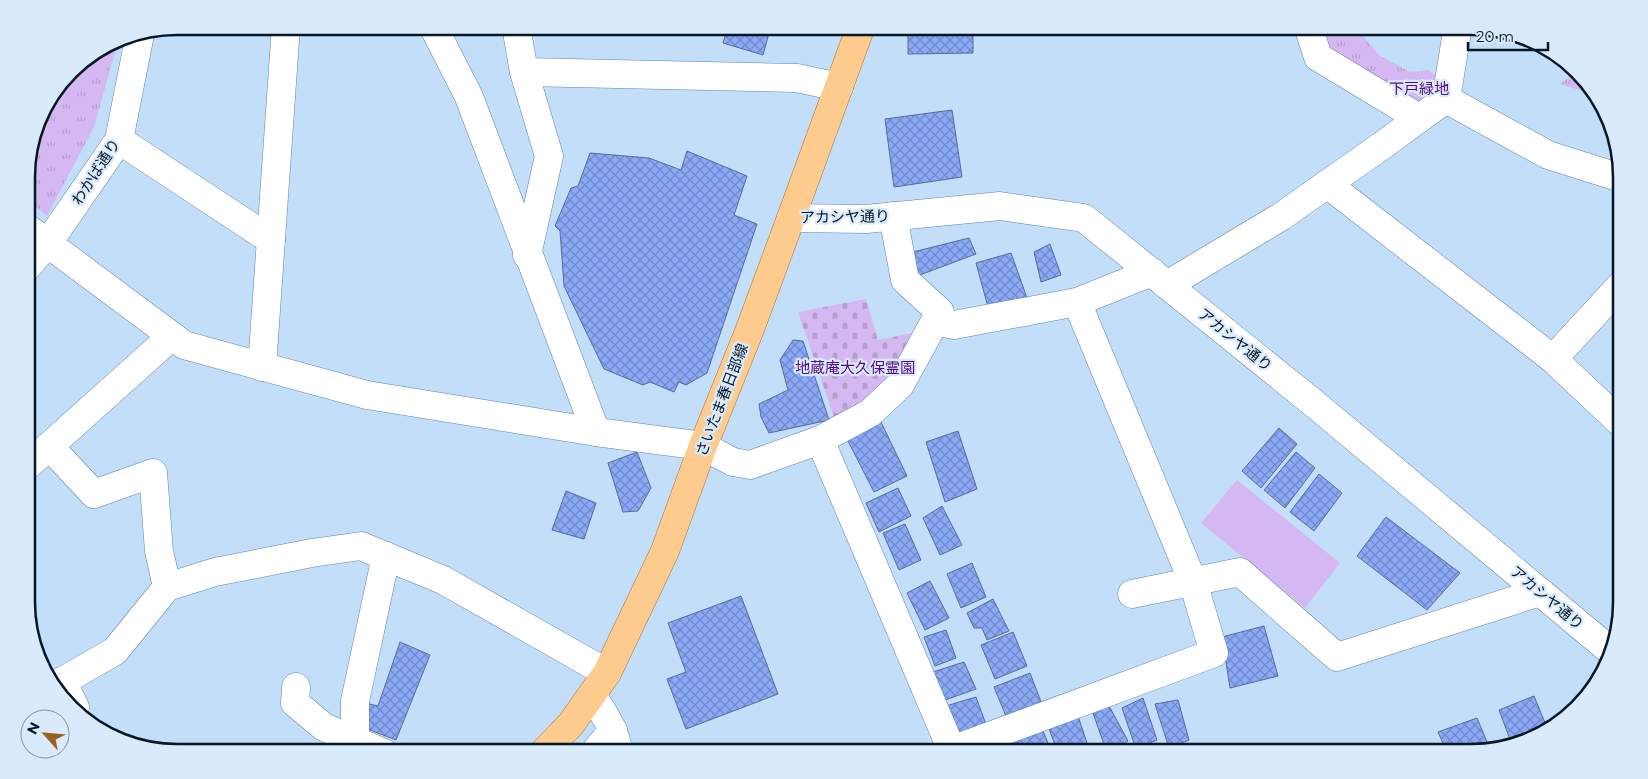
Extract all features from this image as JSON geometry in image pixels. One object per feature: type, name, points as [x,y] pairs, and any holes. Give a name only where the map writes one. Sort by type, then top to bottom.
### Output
[{"type":"main road","name":"さいたま春日部線","points":[[552,744],[571,724],[608,672],[666,551],[703,446],[750,329],[857,35]]},
{"type":"street","points":[[262,367],[285,35]]},
{"type":"street","points":[[438,35],[469,97],[596,432]]},
{"type":"street","points":[[518,35],[524,72],[549,156],[528,255]]},
{"type":"street","points":[[1311,35],[1318,57],[1420,118]]},
{"type":"street","points":[[935,321],[954,325],[1077,302],[1160,279],[1282,216],[1446,98],[1456,35]]},
{"type":"street","name":"わかば通り","points":[[37,235],[119,140],[139,41]]},
{"type":"street","points":[[524,72],[797,78],[839,87]]},
{"type":"street","points":[[1446,98],[1548,155],[1613,176]]},
{"type":"street","points":[[119,140],[272,240]]},
{"type":"street","points":[[1327,184],[1554,359],[1613,415]]},
{"type":"street","name":"アカシヤ通り","points":[[791,218],[866,219],[1000,206],[1084,218],[1311,401],[1605,647]]},
{"type":"street","points":[[37,235],[184,345],[367,395],[596,432],[703,446],[733,462],[750,465],[820,440],[870,413],[900,385],[940,312],[905,280],[893,216]]},
{"type":"street","points":[[1554,359],[1613,294]]},
{"type":"street","points":[[971,744],[1214,654],[1193,582],[1077,302]]},
{"type":"street","points":[[35,459],[172,336]]},
{"type":"street","points":[[820,440],[949,744]]},
{"type":"street","points":[[49,446],[94,494],[153,473],[159,551],[167,587]]},
{"type":"street","points":[[60,682],[115,651],[167,587],[215,572],[312,553],[361,546],[443,580],[608,672]]},
{"type":"street","points":[[355,740],[355,701],[386,556]]},
{"type":"street","points":[[1132,594],[1240,572],[1338,657],[1540,592]]},
{"type":"street","points":[[296,687],[295,703],[324,727],[364,744]]},
{"type":"street","points":[[592,696],[616,741]]},
{"type":"green space","name":"下戸緑地","points":[[1316,35],[1362,35],[1380,56],[1410,72],[1428,70],[1440,78],[1442,95],[1419,111],[1321,50]]},
{"type":"green space","points":[[116,49],[94,127],[47,216],[35,206],[36,158],[46,123],[54,106],[70,83],[83,70]]},
{"type":"green space","points":[[1570,76],[1585,92],[1560,84]]},
{"type":"green space","name":"地蔵庵大久保霊園","points":[[866,299],[878,340],[922,331],[893,384],[835,420],[798,312]]},
{"type":"green space","points":[[1237,480],[1340,563],[1305,608],[1201,523]]},
{"type":"building","points":[[725,35],[769,35],[763,55],[723,43]]},
{"type":"building","points":[[908,35],[973,35],[973,53],[908,54]]},
{"type":"building","points":[[952,110],[962,177],[894,187],[885,119]]},
{"type":"building","points":[[687,151],[747,176],[734,215],[757,224],[707,373],[686,385],[679,382],[674,392],[650,382],[643,385],[604,369],[564,286],[560,231],[555,226],[571,188],[578,186],[590,153],[649,158],[681,170]]},
{"type":"building","points":[[969,238],[976,254],[917,276],[913,252]]},
{"type":"building","points":[[1050,244],[1061,275],[1041,282],[1034,252]]},
{"type":"building","points":[[1011,253],[1027,298],[988,307],[976,263]]},
{"type":"building","points":[[793,340],[803,341],[829,420],[769,433],[761,417],[759,404],[788,390],[780,360]]},
{"type":"building","points":[[880,420],[907,476],[874,492],[846,437]]},
{"type":"building","points":[[1279,428],[1297,444],[1261,488],[1242,471]]},
{"type":"building","points":[[958,431],[977,489],[945,502],[926,442]]},
{"type":"building","points":[[637,452],[651,488],[638,511],[623,512],[608,463]]},
{"type":"building","points":[[1296,452],[1315,468],[1285,508],[1264,490]]},
{"type":"building","points":[[1319,474],[1342,493],[1314,531],[1290,512]]},
{"type":"building","points":[[898,488],[911,516],[879,532],[866,503]]},
{"type":"building","points":[[566,491],[596,503],[584,539],[552,530]]},
{"type":"building","points":[[942,506],[962,545],[940,555],[923,518]]},
{"type":"building","points":[[1386,517],[1460,573],[1427,610],[1357,556]]},
{"type":"building","points":[[905,524],[921,560],[899,570],[883,533]]},
{"type":"building","points":[[972,563],[986,597],[961,608],[947,574]]},
{"type":"building","points":[[930,581],[949,618],[925,630],[907,593]]},
{"type":"building","points":[[741,596],[778,694],[686,729],[667,679],[686,672],[668,623]]},
{"type":"building","points":[[993,599],[1009,631],[987,640],[982,628],[974,628],[967,613]]},
{"type":"building","points":[[1264,626],[1278,676],[1230,688],[1222,637]]},
{"type":"building","points":[[946,630],[956,658],[935,666],[924,637]]},
{"type":"building","points":[[1013,632],[1027,666],[995,679],[981,645]]},
{"type":"building","points":[[400,642],[430,655],[396,740],[360,726],[361,702],[378,706]]},
{"type":"building","points":[[964,662],[976,689],[945,700],[933,672]]},
{"type":"building","points":[[1030,673],[1043,707],[1008,721],[994,687]]},
{"type":"building","points":[[1534,696],[1545,723],[1510,738],[1499,710]]},
{"type":"building","points":[[976,697],[987,727],[956,739],[946,706]]},
{"type":"building","points":[[1143,698],[1157,740],[1148,744],[1134,744],[1122,708]]},
{"type":"building","points":[[1178,700],[1189,740],[1179,744],[1168,744],[1155,704]]},
{"type":"building","points":[[1108,704],[1128,741],[1124,744],[1104,744],[1092,710]]},
{"type":"building","points":[[1078,716],[1087,744],[1055,744],[1048,726]]},
{"type":"building","points":[[1477,718],[1487,743],[1443,744],[1438,732]]},
{"type":"building","points":[[1041,726],[1048,744],[1015,744],[1011,738]]}]
